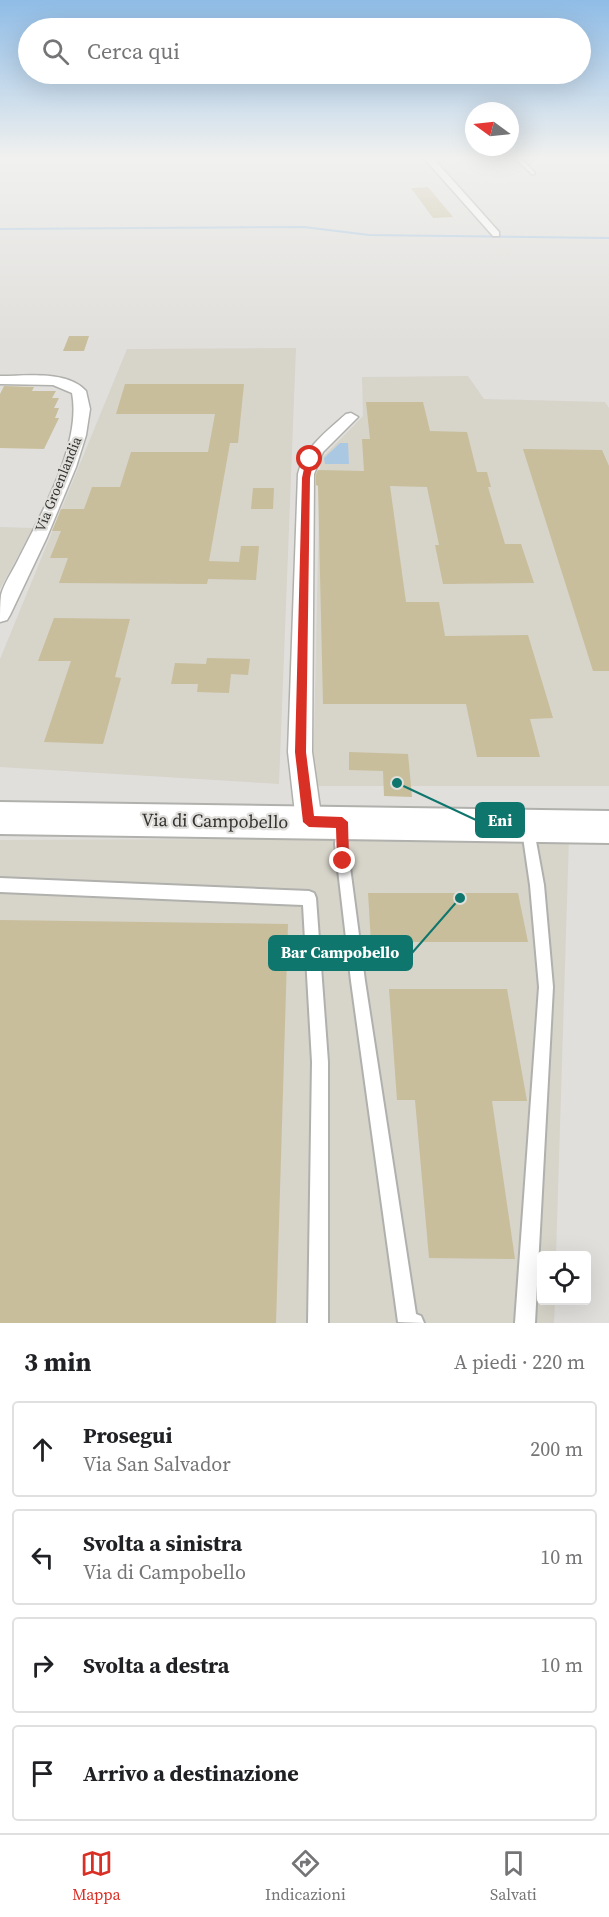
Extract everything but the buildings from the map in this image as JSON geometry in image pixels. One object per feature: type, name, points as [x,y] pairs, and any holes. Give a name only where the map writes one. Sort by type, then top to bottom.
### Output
[{"type":"street","points":[[482,219],[496,234]]},
{"type":"street","name":"Via Groenlandia","points":[[0,380],[67,384],[79,391],[83,403],[77,440],[64,476],[0,615]]},
{"type":"street","points":[[325,822],[300,752],[306,474],[310,459],[317,449],[351,417]]},
{"type":"street","name":"Via di Campobello","points":[[0,818],[609,827]]},
{"type":"lane","points":[[325,822],[341,844],[358,981],[408,1322],[414,1323]]},
{"type":"lane","points":[[525,1323],[546,987],[537,885],[527,825]]},
{"type":"lane","points":[[0,885],[309,898],[320,1062],[318,1323]]},
{"type":"shaded area","points":[[296,348],[279,784],[0,767],[0,659],[127,349]]},
{"type":"shaded area","points":[[468,376],[484,399],[605,402],[609,408],[609,786],[313,786],[320,460],[363,416],[362,377]]},
{"type":"shaded area","points":[[0,527],[33,528],[0,589]]},
{"type":"shaded area","points":[[569,838],[556,1251],[537,1251],[537,1305],[555,1305],[554,1323],[0,1323],[0,840]]},
{"type":"water","points":[[340,443],[348,443],[349,464],[325,464],[324,458]]},
{"type":"waterway","points":[[0,229],[304,227],[369,235],[609,238]]},
{"type":"place","name":"Eni","points":[[397,783]]},
{"type":"place","name":"Bar Campobello","points":[[460,898]]},
{"type":"route","points":[[310,459],[306,478],[300,752],[309,822],[342,822],[343,861]]}]
